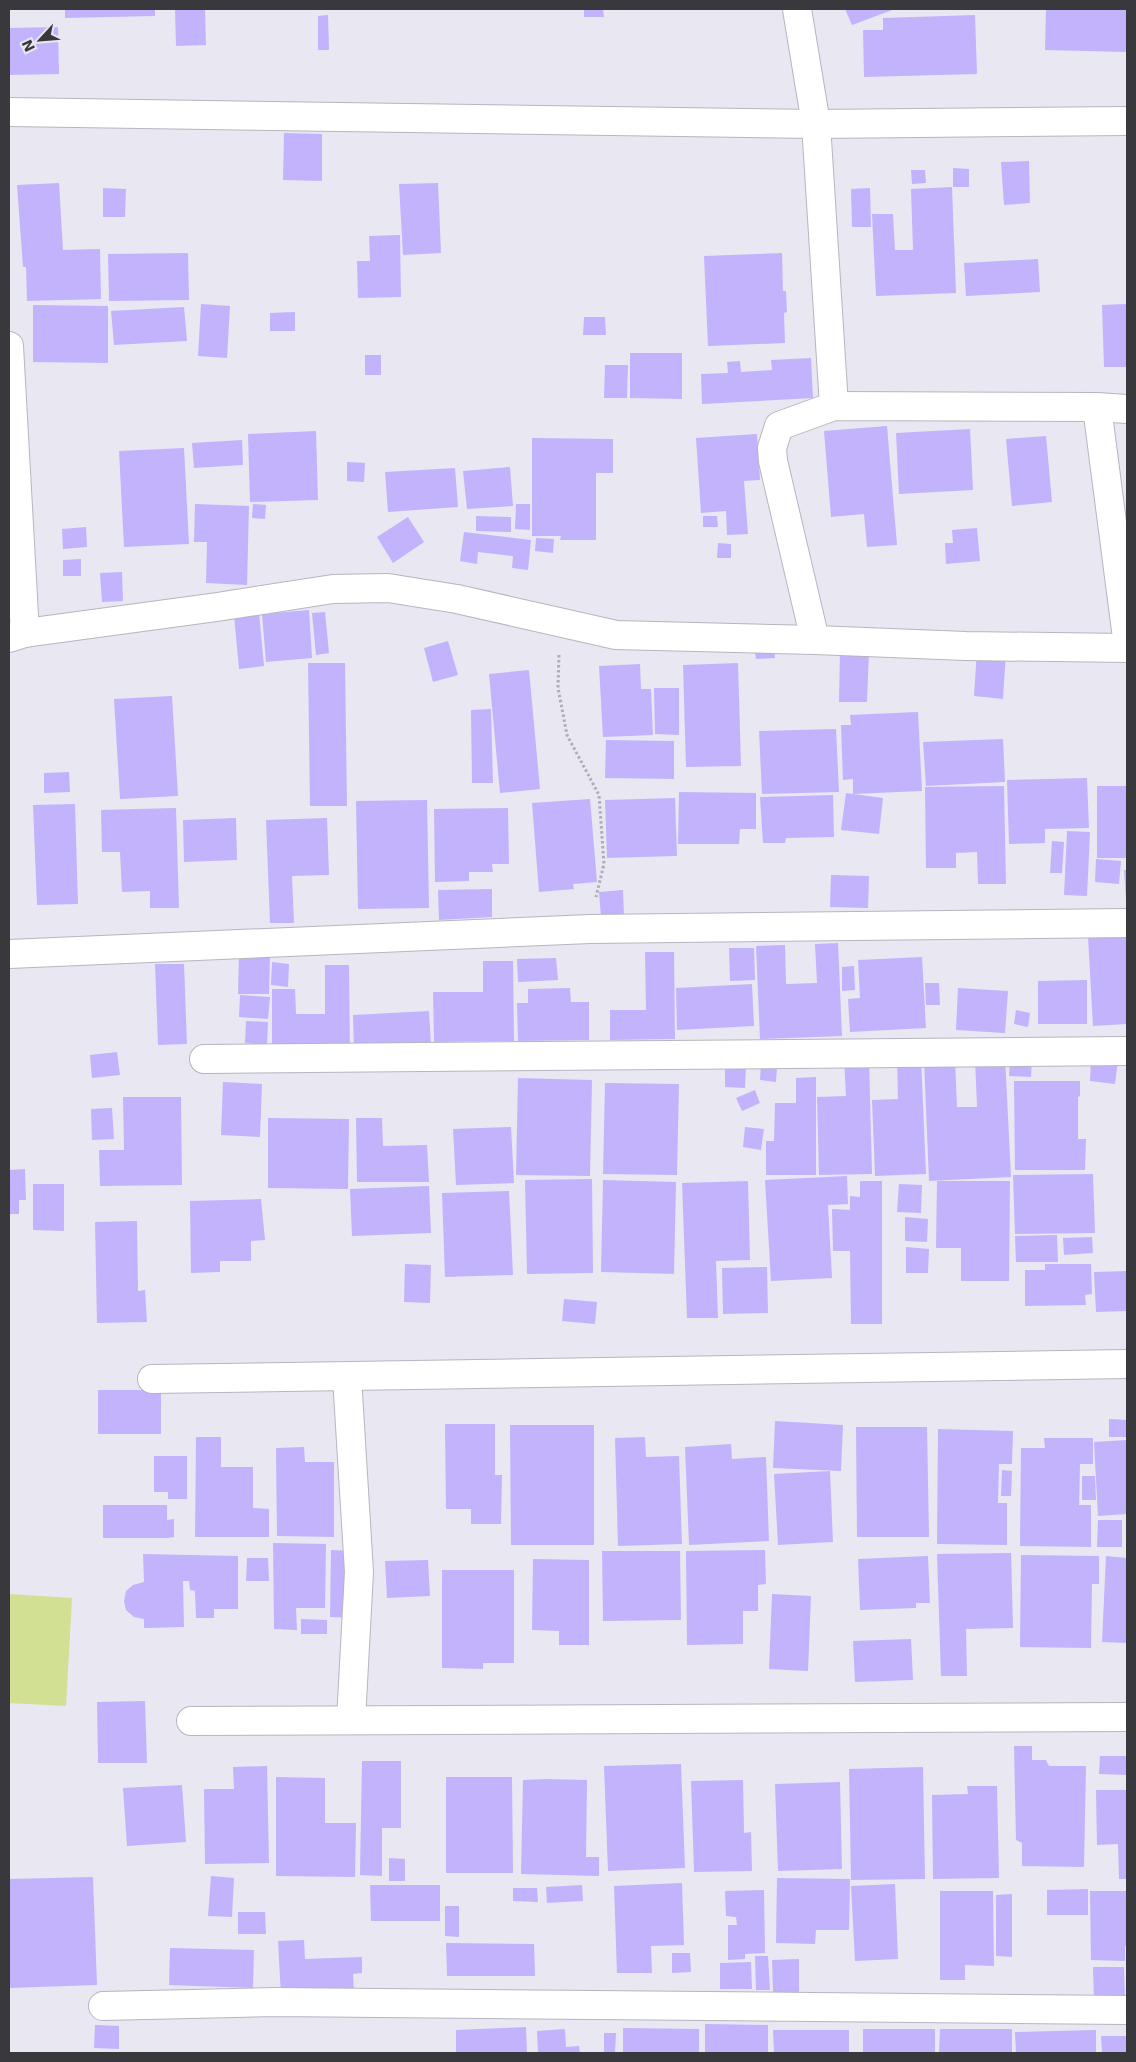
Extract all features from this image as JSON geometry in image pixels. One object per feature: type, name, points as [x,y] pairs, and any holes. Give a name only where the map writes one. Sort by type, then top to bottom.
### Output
[{"type":"street","points":[[797,9],[816,124],[834,406]]},
{"type":"street","points":[[9,112],[816,124],[1127,121]]},
{"type":"street","points":[[9,346],[17,636],[333,589],[388,588],[457,599],[616,634],[966,646],[1127,648]]},
{"type":"street","points":[[815,640],[773,461],[772,448],[779,426],[834,406],[1097,407],[1127,409]]},
{"type":"street","points":[[1097,407],[1127,638]]},
{"type":"street","points":[[9,954],[590,929],[1127,923]]},
{"type":"street","points":[[204,1059],[1127,1051]]},
{"type":"street","points":[[152,1380],[1127,1364]]},
{"type":"street","points":[[347,1377],[359,1572],[351,1720]]},
{"type":"street","points":[[190,1721],[1127,1717]]},
{"type":"street","points":[[102,2006],[286,2002],[1127,2010]]},
{"type":"path","points":[[560,653],[558,688],[567,735],[598,795],[604,864],[590,929]]},
{"type":"green space","points":[[9,1594],[72,1598],[66,1706],[9,1703]]},
{"type":"building","points":[[65,9],[155,9],[155,16],[65,18]]},
{"type":"building","points":[[175,9],[205,9],[206,45],[176,46]]},
{"type":"building","points":[[584,9],[603,9],[604,17],[584,17]]},
{"type":"building","points":[[845,9],[895,9],[852,25]]},
{"type":"building","points":[[1046,9],[1127,10],[1127,52],[1045,50]]},
{"type":"building","points":[[328,15],[329,50],[318,50],[318,16]]},
{"type":"building","points":[[975,15],[977,74],[864,77],[863,30],[883,30],[883,18]]},
{"type":"building","points":[[58,27],[59,74],[10,75],[9,28]]},
{"type":"building","points":[[284,133],[322,134],[322,181],[283,180]]},
{"type":"building","points":[[1029,161],[1030,203],[1004,205],[1001,162]]},
{"type":"building","points":[[953,168],[969,169],[969,187],[953,187]]},
{"type":"building","points":[[911,170],[925,170],[926,183],[912,184]]},
{"type":"building","points":[[59,183],[63,250],[100,249],[101,299],[27,301],[26,267],[23,267],[17,185]]},
{"type":"building","points":[[438,183],[441,253],[403,255],[399,184]]},
{"type":"building","points":[[952,187],[956,293],[876,296],[872,214],[893,214],[895,250],[913,250],[911,189]]},
{"type":"building","points":[[103,188],[126,189],[125,217],[103,217]]},
{"type":"building","points":[[870,188],[871,227],[852,227],[851,189]]},
{"type":"building","points":[[400,235],[401,297],[358,298],[357,261],[370,261],[369,236]]},
{"type":"building","points":[[188,253],[189,300],[109,301],[108,254]]},
{"type":"building","points":[[782,253],[783,291],[786,291],[787,312],[784,313],[785,343],[708,346],[704,256]]},
{"type":"building","points":[[1038,259],[1040,292],[966,296],[964,263]]},
{"type":"building","points":[[201,304],[230,306],[227,358],[198,356]]},
{"type":"building","points":[[1127,304],[1127,367],[1104,367],[1102,305]]},
{"type":"building","points":[[33,305],[108,306],[108,363],[33,362]]},
{"type":"building","points":[[184,307],[187,341],[114,345],[111,311]]},
{"type":"building","points":[[295,312],[295,331],[270,331],[270,313]]},
{"type":"building","points":[[584,317],[605,317],[606,335],[583,335]]},
{"type":"building","points":[[630,353],[682,353],[682,399],[630,398]]},
{"type":"building","points":[[365,355],[381,355],[381,375],[365,375]]},
{"type":"building","points":[[811,358],[813,398],[702,404],[701,374],[728,373],[727,362],[740,361],[741,372],[772,370],[771,360]]},
{"type":"building","points":[[605,365],[628,365],[627,398],[604,398]]},
{"type":"building","points":[[887,426],[897,545],[867,547],[864,514],[831,517],[824,431]]},
{"type":"building","points":[[970,429],[973,490],[899,494],[896,433]]},
{"type":"building","points":[[316,431],[318,500],[250,502],[248,434]]},
{"type":"building","points":[[757,434],[760,480],[744,481],[748,534],[727,535],[726,511],[701,513],[696,438]]},
{"type":"building","points":[[1046,436],[1052,502],[1012,506],[1006,439]]},
{"type":"building","points":[[532,438],[613,439],[613,473],[596,473],[596,540],[560,540],[561,536],[532,536]]},
{"type":"building","points":[[242,440],[243,465],[194,468],[192,443]]},
{"type":"building","points":[[184,448],[189,544],[124,547],[119,451]]},
{"type":"building","points":[[347,462],[365,463],[364,482],[347,481]]},
{"type":"building","points":[[510,467],[513,506],[467,509],[463,471]]},
{"type":"building","points":[[455,468],[458,507],[388,512],[385,472]]},
{"type":"building","points":[[195,504],[249,506],[247,585],[206,583],[207,542],[194,542]]},
{"type":"building","points":[[253,504],[266,505],[265,519],[252,518]]},
{"type":"building","points":[[516,504],[530,504],[530,530],[515,529]]},
{"type":"building","points":[[476,516],[511,517],[511,532],[476,531]]},
{"type":"building","points":[[703,516],[717,516],[718,527],[703,527]]},
{"type":"building","points":[[408,517],[424,542],[393,563],[377,537]]},
{"type":"building","points":[[86,527],[87,547],[63,549],[62,529]]},
{"type":"building","points":[[977,528],[980,561],[946,564],[945,543],[953,543],[952,530]]},
{"type":"building","points":[[464,532],[531,540],[528,570],[512,568],[513,556],[478,552],[477,564],[460,561]]},
{"type":"building","points":[[536,538],[554,539],[553,553],[535,551]]},
{"type":"building","points":[[718,543],[731,544],[731,558],[717,558]]},
{"type":"building","points":[[81,559],[81,576],[63,576],[63,560]]},
{"type":"building","points":[[122,572],[123,601],[102,602],[100,573]]},
{"type":"building","points":[[309,610],[312,658],[266,662],[262,614]]},
{"type":"building","points":[[325,612],[329,653],[316,655],[312,613]]},
{"type":"building","points":[[259,613],[264,666],[239,669],[234,615]]},
{"type":"building","points":[[448,641],[458,675],[433,682],[424,648]]},
{"type":"building","points":[[774,641],[775,658],[756,659],[754,642]]},
{"type":"building","points":[[840,650],[869,651],[867,702],[839,702]]},
{"type":"building","points":[[977,650],[1006,652],[1003,699],[974,696]]},
{"type":"building","points":[[308,663],[345,663],[347,806],[310,806]]},
{"type":"building","points":[[738,663],[741,766],[686,767],[683,665]]},
{"type":"building","points":[[640,664],[641,689],[651,689],[653,735],[603,737],[599,666]]},
{"type":"building","points":[[529,670],[540,789],[500,793],[489,674]]},
{"type":"building","points":[[654,688],[679,688],[679,735],[655,734]]},
{"type":"building","points":[[172,696],[178,796],[120,799],[114,699]]},
{"type":"building","points":[[491,709],[493,783],[472,783],[471,710]]},
{"type":"building","points":[[918,712],[922,791],[853,794],[853,779],[843,780],[841,725],[851,725],[850,715]]},
{"type":"building","points":[[836,729],[839,792],[762,794],[759,731]]},
{"type":"building","points":[[1003,739],[1005,782],[926,786],[923,742]]},
{"type":"building","points":[[606,740],[674,741],[674,779],[605,778]]},
{"type":"building","points":[[69,772],[70,792],[44,793],[44,773]]},
{"type":"building","points":[[1087,778],[1089,828],[1045,829],[1045,843],[1009,844],[1007,780]]},
{"type":"building","points":[[1004,786],[1006,884],[978,884],[977,852],[956,853],[956,868],[926,868],[925,787]]},
{"type":"building","points":[[1097,786],[1127,786],[1127,858],[1097,858]]},
{"type":"building","points":[[679,792],[756,793],[756,829],[740,829],[739,844],[678,844]]},
{"type":"building","points":[[846,793],[883,798],[879,834],[841,830]]},
{"type":"building","points":[[833,795],[834,837],[786,838],[785,843],[763,843],[760,797]]},
{"type":"building","points":[[675,798],[677,856],[607,858],[605,800]]},
{"type":"building","points":[[590,799],[597,882],[573,884],[574,889],[539,892],[532,803]]},
{"type":"building","points":[[427,800],[429,908],[358,909],[356,801]]},
{"type":"building","points":[[75,804],[78,904],[37,905],[33,805]]},
{"type":"building","points":[[176,808],[179,908],[150,908],[150,891],[122,892],[120,852],[102,852],[101,810]]},
{"type":"building","points":[[508,808],[509,864],[492,864],[493,872],[469,872],[469,881],[435,882],[434,809]]},
{"type":"building","points":[[236,818],[237,860],[184,862],[183,820]]},
{"type":"building","points":[[327,818],[329,875],[292,876],[294,923],[270,923],[266,820]]},
{"type":"building","points":[[1067,831],[1090,832],[1087,896],[1064,895]]},
{"type":"building","points":[[1052,841],[1064,842],[1062,873],[1050,873]]},
{"type":"building","points":[[1096,859],[1121,861],[1119,884],[1095,882]]},
{"type":"building","points":[[1124,870],[1127,870],[1127,900],[1126,900]]},
{"type":"building","points":[[831,875],[869,876],[868,908],[830,907]]},
{"type":"building","points":[[492,889],[492,917],[439,920],[438,890]]},
{"type":"building","points":[[623,890],[624,916],[601,917],[599,892]]},
{"type":"building","points":[[1127,935],[1127,1024],[1093,1026],[1088,937]]},
{"type":"building","points":[[838,943],[842,1036],[760,1039],[756,946],[785,945],[786,984],[817,983],[815,944]]},
{"type":"building","points":[[729,948],[754,948],[755,980],[730,981]]},
{"type":"building","points":[[645,952],[674,952],[675,1039],[610,1040],[610,1010],[646,1010]]},
{"type":"building","points":[[239,954],[270,956],[269,994],[238,994]]},
{"type":"building","points":[[922,957],[926,1028],[850,1032],[848,999],[860,998],[858,960]]},
{"type":"building","points":[[556,958],[558,980],[518,982],[517,959]]},
{"type":"building","points":[[483,961],[513,961],[514,1041],[434,1042],[433,992],[483,992]]},
{"type":"building","points":[[272,962],[289,964],[288,987],[271,985]]},
{"type":"building","points":[[155,964],[184,964],[187,1044],[158,1045]]},
{"type":"building","points":[[325,965],[349,965],[350,1053],[272,1053],[272,989],[295,989],[296,1014],[325,1014]]},
{"type":"building","points":[[854,966],[855,990],[842,991],[842,967]]},
{"type":"building","points":[[1087,980],[1087,1024],[1038,1024],[1038,981]]},
{"type":"building","points":[[925,983],[939,983],[940,1005],[926,1005]]},
{"type":"building","points":[[752,984],[754,1026],[677,1030],[676,988]]},
{"type":"building","points":[[570,988],[571,1002],[589,1002],[589,1040],[518,1041],[517,1003],[528,1003],[528,989]]},
{"type":"building","points":[[958,988],[1008,991],[1005,1033],[956,1030]]},
{"type":"building","points":[[240,995],[270,997],[268,1019],[239,1017]]},
{"type":"building","points":[[1016,1010],[1030,1013],[1028,1027],[1014,1024]]},
{"type":"building","points":[[429,1011],[431,1045],[354,1049],[353,1015]]},
{"type":"building","points":[[246,1021],[268,1022],[267,1045],[245,1043]]},
{"type":"building","points":[[117,1052],[120,1075],[92,1078],[90,1055]]},
{"type":"building","points":[[1010,1056],[1032,1057],[1031,1077],[1009,1076]]},
{"type":"building","points":[[921,1057],[926,1174],[875,1176],[872,1100],[898,1099],[897,1058]]},
{"type":"building","points":[[1005,1057],[1011,1177],[929,1181],[924,1060],[955,1059],[957,1107],[977,1107],[975,1058]]},
{"type":"building","points":[[844,1058],[869,1058],[872,1174],[819,1175],[817,1097],[846,1096]]},
{"type":"building","points":[[1091,1058],[1118,1060],[1115,1084],[1090,1081]]},
{"type":"building","points":[[761,1065],[777,1067],[776,1082],[760,1080]]},
{"type":"building","points":[[725,1066],[746,1066],[745,1088],[725,1087]]},
{"type":"building","points":[[816,1077],[816,1175],[766,1175],[766,1141],[774,1141],[775,1103],[796,1103],[796,1078]]},
{"type":"building","points":[[518,1078],[592,1080],[590,1176],[516,1175]]},
{"type":"building","points":[[1014,1081],[1080,1081],[1078,1139],[1086,1139],[1085,1170],[1015,1170]]},
{"type":"building","points":[[223,1082],[262,1084],[260,1137],[221,1135]]},
{"type":"building","points":[[605,1083],[679,1084],[677,1175],[603,1174]]},
{"type":"building","points":[[755,1090],[760,1103],[742,1111],[736,1098]]},
{"type":"building","points":[[123,1097],[181,1097],[182,1185],[100,1186],[99,1150],[124,1150]]},
{"type":"building","points":[[112,1108],[114,1139],[92,1140],[91,1109]]},
{"type":"building","points":[[268,1118],[349,1119],[348,1189],[268,1188]]},
{"type":"building","points":[[356,1118],[382,1118],[383,1146],[427,1145],[429,1182],[357,1182]]},
{"type":"building","points":[[511,1127],[514,1183],[456,1185],[453,1129]]},
{"type":"building","points":[[745,1127],[764,1129],[761,1150],[743,1147]]},
{"type":"building","points":[[25,1169],[26,1200],[19,1200],[19,1214],[9,1214],[9,1170]]},
{"type":"building","points":[[1093,1174],[1095,1233],[1015,1234],[1013,1175]]},
{"type":"building","points":[[847,1176],[848,1204],[828,1205],[832,1278],[771,1281],[765,1180]]},
{"type":"building","points":[[592,1179],[593,1273],[527,1274],[525,1180]]},
{"type":"building","points":[[603,1180],[676,1182],[674,1274],[601,1272]]},
{"type":"building","points":[[748,1181],[750,1260],[716,1261],[718,1318],[687,1318],[682,1183]]},
{"type":"building","points":[[860,1181],[882,1181],[882,1324],[851,1324],[850,1251],[833,1251],[832,1209],[850,1210],[850,1196],[860,1197]]},
{"type":"building","points":[[937,1181],[1010,1181],[1009,1281],[961,1281],[961,1248],[936,1248]]},
{"type":"building","points":[[33,1184],[64,1184],[64,1231],[33,1230]]},
{"type":"building","points":[[899,1184],[922,1185],[921,1213],[897,1212]]},
{"type":"building","points":[[429,1186],[431,1233],[352,1236],[350,1189]]},
{"type":"building","points":[[509,1191],[513,1275],[445,1277],[442,1193]]},
{"type":"building","points":[[261,1199],[265,1240],[251,1241],[251,1261],[220,1261],[220,1272],[191,1273],[190,1201]]},
{"type":"building","points":[[905,1217],[928,1219],[927,1242],[905,1241]]},
{"type":"building","points":[[137,1221],[138,1291],[145,1290],[147,1322],[97,1323],[95,1222]]},
{"type":"building","points":[[1057,1235],[1058,1262],[1016,1262],[1015,1236]]},
{"type":"building","points":[[1092,1237],[1093,1253],[1064,1255],[1063,1238]]},
{"type":"building","points":[[906,1247],[929,1249],[928,1273],[906,1273]]},
{"type":"building","points":[[405,1264],[431,1265],[430,1303],[404,1302]]},
{"type":"building","points":[[1045,1264],[1091,1264],[1092,1294],[1085,1295],[1086,1305],[1025,1306],[1025,1270],[1045,1270]]},
{"type":"building","points":[[767,1267],[768,1313],[723,1314],[722,1268]]},
{"type":"building","points":[[1127,1271],[1127,1311],[1096,1312],[1094,1272]]},
{"type":"building","points":[[564,1299],[597,1302],[595,1324],[562,1321]]},
{"type":"building","points":[[98,1390],[161,1390],[161,1434],[98,1434]]},
{"type":"building","points":[[1109,1419],[1127,1420],[1127,1437],[1109,1437]]},
{"type":"building","points":[[775,1421],[843,1425],[841,1471],[773,1468]]},
{"type":"building","points":[[445,1424],[495,1424],[495,1475],[502,1475],[501,1524],[471,1524],[471,1509],[446,1509]]},
{"type":"building","points":[[510,1425],[594,1425],[594,1545],[511,1545]]},
{"type":"building","points":[[856,1427],[927,1427],[929,1537],[857,1537]]},
{"type":"building","points":[[938,1429],[1013,1431],[1012,1464],[999,1464],[998,1503],[1007,1503],[1007,1545],[937,1544]]},
{"type":"building","points":[[196,1437],[221,1437],[221,1467],[253,1467],[253,1508],[269,1509],[269,1537],[195,1537]]},
{"type":"building","points":[[645,1437],[646,1457],[679,1456],[682,1544],[618,1546],[615,1438]]},
{"type":"building","points":[[1044,1438],[1093,1438],[1093,1464],[1080,1464],[1079,1505],[1091,1505],[1091,1547],[1020,1546],[1021,1448],[1045,1448]]},
{"type":"building","points":[[1127,1440],[1127,1514],[1098,1516],[1094,1442]]},
{"type":"building","points":[[731,1444],[732,1459],[766,1457],[769,1541],[689,1545],[685,1447]]},
{"type":"building","points":[[304,1447],[305,1462],[334,1462],[334,1537],[277,1536],[276,1448]]},
{"type":"building","points":[[154,1456],[187,1456],[187,1499],[168,1499],[168,1492],[154,1492]]},
{"type":"building","points":[[1002,1470],[1012,1471],[1011,1496],[1001,1496]]},
{"type":"building","points":[[830,1471],[833,1542],[778,1545],[774,1474]]},
{"type":"building","points":[[1082,1476],[1095,1476],[1096,1500],[1082,1500]]},
{"type":"building","points":[[103,1505],[167,1505],[167,1520],[174,1519],[174,1537],[103,1538]]},
{"type":"building","points":[[1098,1520],[1122,1520],[1122,1547],[1097,1547]]},
{"type":"building","points":[[273,1543],[326,1544],[325,1608],[296,1608],[297,1630],[274,1629]]},
{"type":"building","points":[[331,1550],[353,1551],[352,1618],[330,1617]]},
{"type":"building","points":[[765,1550],[766,1584],[758,1585],[758,1611],[743,1611],[743,1644],[687,1645],[686,1551]]},
{"type":"building","points":[[602,1551],[680,1551],[681,1620],[603,1621]]},
{"type":"building","points":[[1011,1553],[1013,1628],[966,1629],[967,1676],[941,1676],[937,1554]]},
{"type":"building","points":[[143,1554],[238,1556],[238,1609],[214,1609],[214,1618],[196,1618],[195,1591],[190,1590],[189,1581],[183,1581],[184,1627],[144,1628],[144,1619],[134,1617],[126,1610],[124,1601],[126,1591],[133,1585],[144,1582]]},
{"type":"building","points":[[1021,1555],[1099,1556],[1099,1584],[1092,1584],[1091,1648],[1020,1647]]},
{"type":"building","points":[[928,1556],[930,1603],[916,1603],[916,1608],[860,1610],[858,1559]]},
{"type":"building","points":[[1106,1556],[1127,1558],[1127,1643],[1102,1642]]},
{"type":"building","points":[[247,1558],[268,1558],[269,1581],[246,1581]]},
{"type":"building","points":[[533,1559],[589,1560],[589,1645],[559,1645],[559,1631],[532,1630]]},
{"type":"building","points":[[428,1560],[430,1596],[387,1598],[385,1561]]},
{"type":"building","points":[[442,1570],[514,1570],[514,1663],[483,1663],[483,1669],[442,1668]]},
{"type":"building","points":[[772,1594],[811,1596],[808,1671],[769,1669]]},
{"type":"building","points":[[301,1619],[327,1620],[327,1634],[301,1634]]},
{"type":"building","points":[[911,1639],[913,1680],[855,1682],[853,1641]]},
{"type":"building","points":[[145,1701],[147,1763],[98,1763],[97,1702]]},
{"type":"building","points":[[1014,1746],[1032,1746],[1032,1760],[1046,1760],[1049,1766],[1086,1766],[1084,1867],[1022,1866],[1022,1843],[1016,1840]]},
{"type":"building","points":[[1100,1756],[1127,1756],[1127,1775],[1099,1774]]},
{"type":"building","points":[[362,1761],[401,1761],[401,1828],[382,1828],[382,1876],[360,1875]]},
{"type":"building","points":[[681,1764],[685,1868],[608,1871],[604,1766]]},
{"type":"building","points":[[267,1766],[269,1863],[205,1864],[204,1789],[234,1789],[233,1767]]},
{"type":"building","points":[[923,1767],[925,1879],[851,1880],[849,1769]]},
{"type":"building","points":[[276,1777],[325,1778],[325,1823],[356,1823],[355,1877],[276,1876]]},
{"type":"building","points":[[446,1777],[512,1777],[513,1873],[446,1873]]},
{"type":"building","points":[[523,1780],[587,1780],[586,1857],[599,1857],[599,1876],[521,1874]]},
{"type":"building","points":[[743,1780],[744,1833],[751,1832],[752,1871],[694,1872],[691,1781]]},
{"type":"building","points":[[840,1782],[842,1869],[778,1871],[775,1784]]},
{"type":"building","points":[[182,1785],[186,1842],[127,1846],[123,1788]]},
{"type":"building","points":[[967,1786],[997,1786],[999,1878],[933,1879],[932,1795],[968,1794]]},
{"type":"building","points":[[1096,1790],[1127,1790],[1127,1879],[1119,1879],[1118,1844],[1097,1845]]},
{"type":"building","points":[[389,1858],[405,1859],[405,1881],[389,1881]]},
{"type":"building","points":[[211,1876],[234,1878],[232,1917],[208,1916]]},
{"type":"building","points":[[93,1877],[97,1985],[9,1988],[9,1879]]},
{"type":"building","points":[[777,1878],[850,1879],[849,1930],[816,1930],[815,1944],[776,1943]]},
{"type":"building","points":[[682,1883],[684,1945],[651,1946],[652,1973],[617,1973],[614,1886]]},
{"type":"building","points":[[895,1884],[898,1959],[855,1961],[851,1886]]},
{"type":"building","points":[[370,1885],[440,1885],[440,1921],[371,1921]]},
{"type":"building","points":[[582,1885],[583,1901],[547,1903],[546,1887]]},
{"type":"building","points":[[513,1888],[537,1888],[538,1902],[513,1901]]},
{"type":"building","points":[[1088,1889],[1088,1915],[1047,1915],[1047,1890]]},
{"type":"building","points":[[764,1890],[765,1953],[745,1954],[745,1959],[728,1960],[728,1925],[737,1925],[736,1917],[726,1916],[725,1891]]},
{"type":"building","points":[[940,1891],[993,1891],[994,1966],[965,1965],[965,1980],[940,1980]]},
{"type":"building","points":[[1090,1891],[1127,1891],[1127,1946],[1125,1946],[1125,1961],[1091,1960]]},
{"type":"building","points":[[1012,1894],[1012,1957],[996,1956],[996,1895]]},
{"type":"building","points":[[445,1906],[459,1906],[459,1937],[445,1936]]},
{"type":"building","points":[[238,1912],[265,1912],[266,1934],[238,1934]]},
{"type":"building","points":[[304,1940],[305,1959],[362,1957],[362,1973],[353,1974],[354,1992],[281,1996],[278,1941]]},
{"type":"building","points":[[446,1943],[534,1944],[535,1976],[447,1976]]},
{"type":"building","points":[[170,1948],[254,1950],[253,1988],[169,1985]]},
{"type":"building","points":[[672,1953],[690,1953],[691,1972],[672,1973]]},
{"type":"building","points":[[755,1956],[768,1956],[770,1990],[756,1990]]},
{"type":"building","points":[[799,1959],[799,1992],[773,1992],[772,1960]]},
{"type":"building","points":[[751,1962],[752,1989],[720,1989],[720,1963]]},
{"type":"building","points":[[1093,1967],[1124,1967],[1125,2001],[1094,2001]]},
{"type":"building","points":[[705,2024],[768,2025],[768,2053],[705,2053]]},
{"type":"building","points":[[95,2025],[119,2026],[119,2049],[94,2048]]},
{"type":"building","points":[[526,2027],[527,2053],[456,2053],[456,2030]]},
{"type":"building","points":[[623,2028],[699,2029],[699,2053],[623,2053]]},
{"type":"building","points":[[565,2029],[566,2047],[579,2046],[580,2053],[538,2053],[537,2031]]},
{"type":"building","points":[[863,2029],[935,2029],[935,2053],[863,2053]]},
{"type":"building","points":[[940,2029],[1012,2029],[1012,2053],[939,2053]]},
{"type":"building","points":[[773,2030],[849,2030],[849,2053],[774,2053]]},
{"type":"building","points":[[1096,2030],[1096,2053],[1016,2053],[1015,2032]]},
{"type":"building","points":[[604,2033],[616,2033],[615,2053],[604,2053]]},
{"type":"building","points":[[1101,2036],[1127,2036],[1127,2053],[1102,2053]]}]
